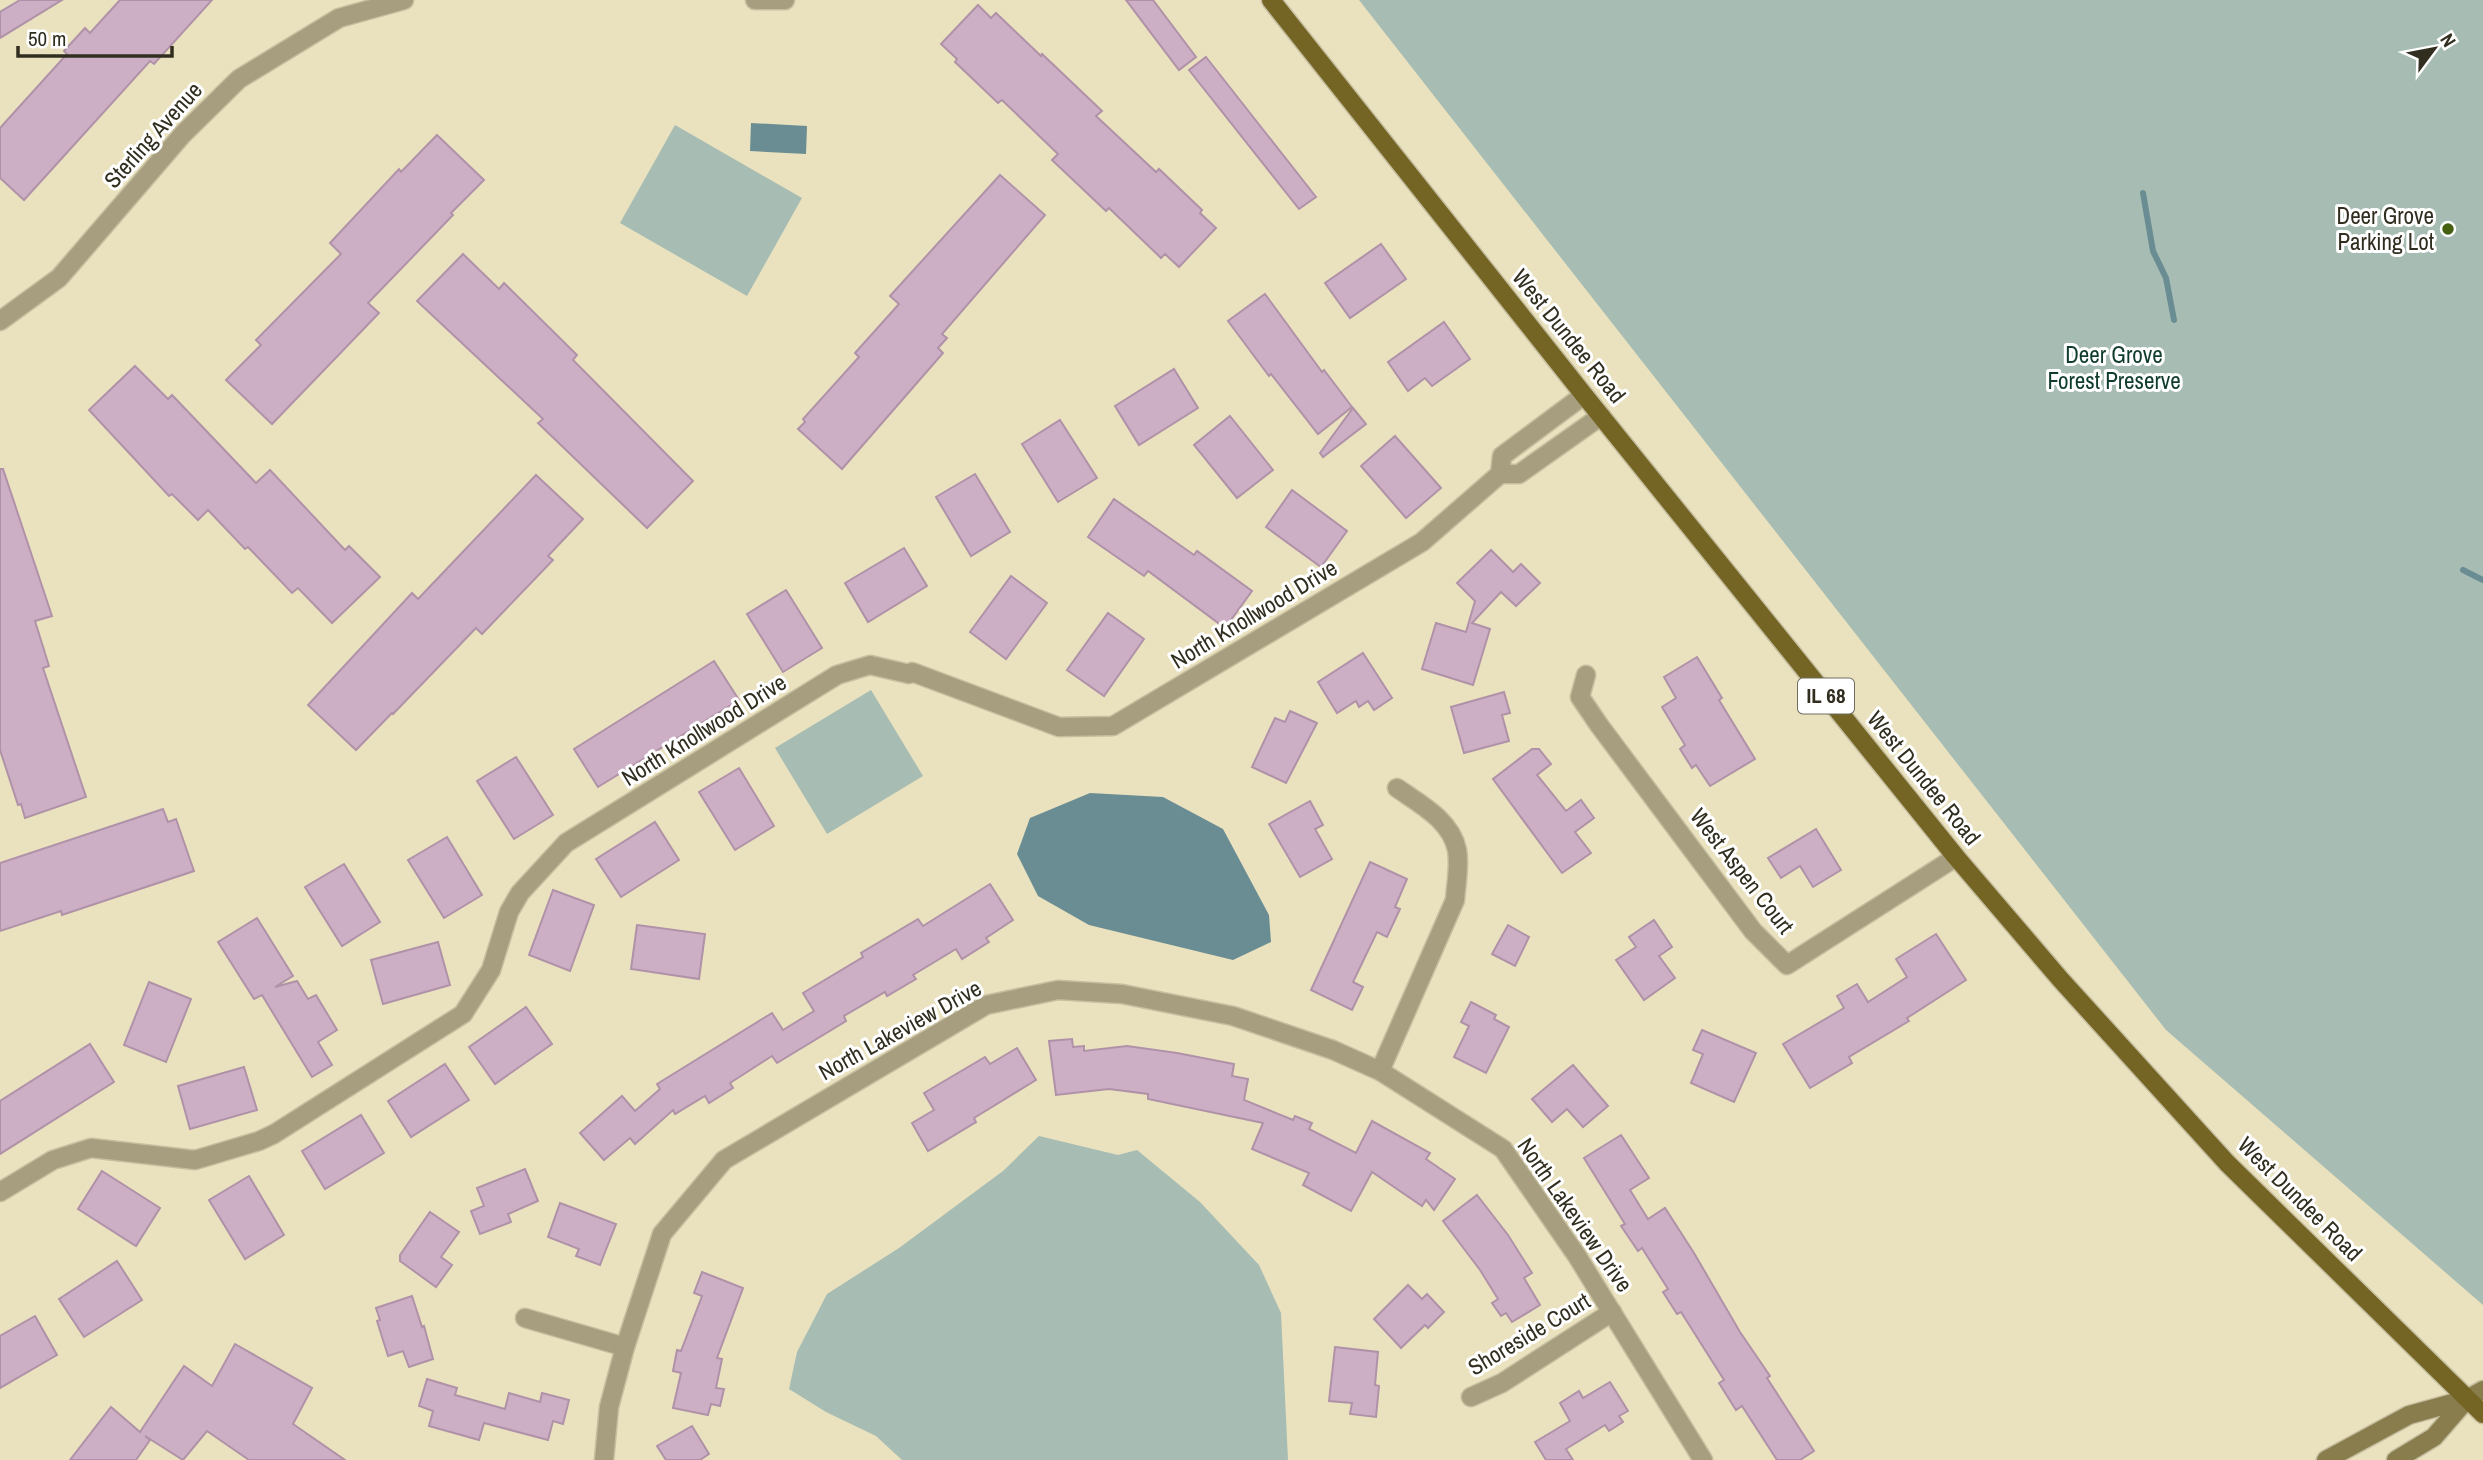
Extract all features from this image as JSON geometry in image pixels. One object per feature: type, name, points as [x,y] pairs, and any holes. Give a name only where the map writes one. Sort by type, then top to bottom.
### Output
[{"type":"main road","name":"West Dundee Road","points":[[1270,0],[1956,857],[2061,980],[2227,1163],[2483,1414]]},
{"type":"main road","points":[[2326,1460],[2409,1415],[2467,1399],[2483,1390]]},
{"type":"main road","points":[[2396,1460],[2434,1437],[2467,1399]]},
{"type":"street","name":"Sterling Avenue","points":[[0,321],[59,278],[183,134],[239,79],[339,18],[404,0]]},
{"type":"street","points":[[755,0],[785,0]]},
{"type":"street","name":"North Knollwood Drive","points":[[1500,474],[1502,456],[1584,395]]},
{"type":"street","name":"North Knollwood Drive","points":[[0,1192],[53,1160],[92,1148],[195,1160],[274,1134],[463,1014],[491,970],[509,912],[520,893],[566,843],[837,676],[870,665],[909,674],[912,671],[1059,727],[1113,726],[1422,542],[1500,474],[1519,474],[1601,416]]},
{"type":"street","name":"West Aspen Court","points":[[1586,675],[1580,696],[1599,725],[1753,931],[1787,965],[1956,857]]},
{"type":"street","points":[[1380,1071],[1455,900],[1457,873],[1457,850],[1448,830],[1430,810],[1397,788]]},
{"type":"street","name":"North Lakeview Drive","points":[[604,1460],[609,1407],[625,1347],[662,1234],[724,1160],[986,1005],[1058,990],[1122,994],[1233,1016],[1333,1050],[1380,1071],[1503,1149],[1577,1256],[1703,1460]]},
{"type":"street","name":"Shoreside Court","points":[[1471,1397],[1502,1383],[1612,1312]]},
{"type":"street","points":[[525,1318],[625,1347]]},
{"type":"green space","name":"Deer Grove Forest Preserve","points":[[1359,0],[2483,0],[2483,1305],[2166,1030]]},
{"type":"green space","points":[[675,125],[802,198],[747,296],[620,223]]},
{"type":"green space","points":[[871,690],[923,776],[827,834],[775,748]]},
{"type":"green space","points":[[1039,1136],[1118,1155],[1137,1150],[1200,1202],[1259,1265],[1281,1313],[1288,1460],[902,1460],[876,1436],[826,1412],[789,1389],[797,1352],[827,1294],[899,1248],[1003,1171]]},
{"type":"water","points":[[751,123],[807,126],[806,154],[750,151]]},
{"type":"water","points":[[1090,793],[1163,797],[1223,829],[1269,915],[1271,942],[1233,960],[1089,925],[1038,896],[1017,854],[1030,818]]},
{"type":"building","points":[[20,0],[62,0],[0,38],[0,12]]},
{"type":"building","points":[[120,0],[212,0],[154,64],[150,61],[24,200],[0,178],[0,128],[67,54],[64,51],[85,28],[90,33]]},
{"type":"building","points":[[1126,0],[1153,0],[1196,57],[1179,70]]},
{"type":"building","points":[[978,5],[991,18],[996,13],[1041,56],[1042,54],[1102,111],[1096,116],[1156,172],[1159,169],[1202,210],[1200,213],[1216,228],[1179,267],[1165,254],[1161,258],[1109,208],[1106,211],[1052,160],[1058,154],[1002,100],[998,103],[955,62],[957,59],[941,44]]},
{"type":"building","points":[[1206,57],[1316,197],[1299,209],[1189,70]]},
{"type":"building","points":[[437,135],[484,180],[368,303],[379,313],[272,424],[226,380],[261,345],[256,340],[341,254],[330,243],[399,169],[401,172]]},
{"type":"building","points":[[1000,175],[1045,215],[942,334],[947,338],[938,348],[943,353],[842,469],[798,429],[805,422],[803,419],[859,357],[855,353],[899,304],[890,296]]},
{"type":"building","points":[[1381,244],[1406,279],[1350,318],[1325,283]]},
{"type":"building","points":[[463,254],[499,289],[504,283],[577,355],[573,360],[693,481],[647,528],[538,423],[543,419],[417,301]]},
{"type":"building","points":[[1265,294],[1322,372],[1324,370],[1352,407],[1318,434],[1271,374],[1269,376],[1228,321]]},
{"type":"building","points":[[1444,322],[1470,359],[1432,386],[1425,378],[1408,391],[1388,362]]},
{"type":"building","points":[[135,366],[168,399],[172,395],[256,483],[270,470],[345,550],[349,546],[380,577],[332,623],[298,588],[292,593],[208,510],[198,520],[172,494],[169,496],[89,410]]},
{"type":"building","points":[[1174,369],[1198,408],[1139,445],[1115,406]]},
{"type":"building","points":[[1353,408],[1366,424],[1323,457],[1320,453]]},
{"type":"building","points":[[1230,416],[1273,470],[1237,498],[1194,445]]},
{"type":"building","points":[[1060,420],[1097,478],[1058,502],[1022,444]]},
{"type":"building","points":[[1395,436],[1441,488],[1406,518],[1361,466]]},
{"type":"building","points":[[0,469],[3,469],[52,616],[35,621],[49,666],[43,668],[86,797],[25,818],[0,750]]},
{"type":"building","points":[[975,474],[1010,532],[971,556],[936,497]]},
{"type":"building","points":[[536,475],[583,519],[548,556],[553,560],[482,634],[476,628],[356,750],[308,705],[412,593],[418,599]]},
{"type":"building","points":[[1292,490],[1347,531],[1321,567],[1266,527]]},
{"type":"building","points":[[1114,499],[1194,555],[1197,551],[1252,591],[1225,628],[1148,571],[1144,576],[1088,537]]},
{"type":"building","points":[[904,548],[927,586],[868,622],[845,583]]},
{"type":"building","points":[[1491,550],[1513,572],[1521,564],[1540,583],[1516,606],[1501,592],[1472,623],[1490,629],[1473,685],[1422,669],[1436,623],[1466,632],[1475,601],[1457,583]]},
{"type":"building","points":[[1011,576],[1047,603],[1006,659],[970,632]]},
{"type":"building","points":[[786,590],[822,648],[783,672],[747,614]]},
{"type":"building","points":[[1108,613],[1144,639],[1104,696],[1067,670]]},
{"type":"building","points":[[1363,653],[1392,698],[1374,710],[1368,701],[1359,707],[1356,701],[1337,713],[1318,682]]},
{"type":"building","points":[[1697,657],[1722,698],[1719,700],[1755,759],[1710,786],[1696,765],[1692,768],[1680,749],[1685,745],[1662,707],[1676,698],[1664,677]]},
{"type":"building","points":[[714,661],[739,700],[598,787],[574,749]]},
{"type":"building","points":[[1504,692],[1510,713],[1502,715],[1509,741],[1464,753],[1451,707]]},
{"type":"building","points":[[1290,711],[1317,723],[1286,783],[1252,767],[1275,718],[1285,722]]},
{"type":"building","points":[[1532,749],[1539,749],[1551,764],[1537,775],[1566,811],[1581,800],[1594,818],[1575,832],[1591,853],[1562,873],[1493,779]]},
{"type":"building","points":[[516,757],[553,815],[514,839],[477,781]]},
{"type":"building","points":[[739,768],[774,826],[735,850],[699,792]]},
{"type":"building","points":[[1310,801],[1323,825],[1315,829],[1332,859],[1300,877],[1269,824]]},
{"type":"building","points":[[163,809],[168,822],[176,819],[194,871],[62,915],[61,911],[0,931],[0,863]]},
{"type":"building","points":[[655,822],[679,860],[621,897],[596,859]]},
{"type":"building","points":[[1816,829],[1841,870],[1813,887],[1800,866],[1781,878],[1768,858]]},
{"type":"building","points":[[447,837],[482,895],[444,918],[408,860]]},
{"type":"building","points":[[1370,862],[1407,879],[1395,907],[1400,909],[1387,937],[1377,932],[1353,982],[1363,987],[1352,1010],[1311,990]]},
{"type":"building","points":[[344,864],[380,922],[342,946],[305,887]]},
{"type":"building","points":[[990,884],[1013,920],[986,938],[989,942],[962,959],[956,949],[913,975],[916,979],[887,996],[885,992],[844,1016],[846,1021],[777,1063],[772,1056],[730,1083],[733,1088],[709,1103],[705,1096],[675,1114],[673,1110],[635,1144],[630,1138],[604,1160],[580,1133],[622,1096],[635,1111],[660,1089],[657,1084],[772,1013],[783,1030],[814,1011],[803,993],[863,957],[861,953],[918,919],[923,926]]},
{"type":"building","points":[[553,890],[594,905],[570,971],[529,955]]},
{"type":"building","points":[[257,918],[293,976],[275,987],[297,981],[308,999],[316,995],[337,1030],[318,1042],[332,1065],[312,1077],[262,995],[254,999],[218,942]]},
{"type":"building","points":[[1654,920],[1672,947],[1659,956],[1675,978],[1644,1000],[1616,960],[1636,947],[1629,937]]},
{"type":"building","points":[[637,925],[705,934],[699,979],[631,969]]},
{"type":"building","points":[[1508,925],[1529,937],[1515,966],[1492,954]]},
{"type":"building","points":[[1936,934],[1966,980],[1907,1018],[1909,1021],[1849,1057],[1852,1063],[1810,1088],[1783,1044],[1844,1008],[1837,996],[1857,984],[1868,1002],[1907,977],[1896,959]]},
{"type":"building","points":[[438,942],[450,985],[383,1004],[371,960]]},
{"type":"building","points":[[149,982],[191,999],[166,1062],[124,1045]]},
{"type":"building","points":[[1471,1002],[1496,1015],[1494,1019],[1509,1027],[1486,1073],[1454,1057],[1469,1026],[1461,1022]]},
{"type":"building","points":[[526,1007],[552,1044],[495,1084],[469,1047]]},
{"type":"building","points":[[1702,1030],[1756,1053],[1734,1102],[1691,1083],[1703,1054],[1693,1050]]},
{"type":"building","points":[[1072,1039],[1073,1047],[1084,1046],[1084,1051],[1127,1046],[1234,1064],[1232,1076],[1248,1079],[1244,1100],[1293,1120],[1295,1116],[1312,1123],[1309,1129],[1356,1153],[1372,1121],[1430,1153],[1426,1159],[1455,1179],[1434,1210],[1426,1200],[1422,1206],[1372,1172],[1351,1211],[1303,1185],[1309,1173],[1252,1149],[1263,1123],[1148,1099],[1148,1094],[1109,1089],[1056,1095],[1049,1041]]},
{"type":"building","points":[[90,1044],[114,1082],[0,1154],[0,1101]]},
{"type":"building","points":[[1017,1048],[1036,1080],[974,1118],[976,1122],[928,1151],[912,1123],[934,1110],[924,1093],[985,1057],[990,1064]]},
{"type":"building","points":[[445,1064],[469,1100],[411,1137],[388,1101]]},
{"type":"building","points":[[1573,1065],[1608,1106],[1583,1127],[1567,1109],[1552,1122],[1532,1099]]},
{"type":"building","points":[[244,1067],[257,1110],[190,1129],[178,1086]]},
{"type":"building","points":[[361,1115],[384,1153],[325,1189],[302,1151]]},
{"type":"building","points":[[1621,1135],[1649,1178],[1630,1190],[1648,1219],[1665,1208],[1694,1253],[1740,1332],[1770,1376],[1767,1378],[1814,1451],[1800,1460],[1777,1460],[1742,1406],[1736,1410],[1719,1383],[1724,1380],[1681,1312],[1677,1314],[1663,1292],[1668,1289],[1642,1248],[1638,1251],[1621,1226],[1625,1224],[1584,1158]]},
{"type":"building","points":[[525,1169],[538,1201],[508,1214],[511,1222],[480,1234],[471,1211],[484,1206],[477,1188]]},
{"type":"building","points":[[102,1171],[160,1208],[136,1246],[78,1209]]},
{"type":"building","points":[[249,1176],[284,1235],[245,1259],[209,1200]]},
{"type":"building","points":[[1477,1195],[1508,1235],[1532,1273],[1524,1278],[1540,1305],[1512,1322],[1506,1313],[1501,1316],[1492,1303],[1498,1299],[1443,1221]]},
{"type":"building","points":[[560,1203],[616,1224],[600,1265],[576,1256],[579,1249],[548,1237]]},
{"type":"building","points":[[430,1212],[459,1232],[441,1257],[452,1265],[436,1287],[400,1261],[400,1255]]},
{"type":"building","points":[[117,1261],[142,1300],[84,1337],[59,1299]]},
{"type":"building","points":[[702,1272],[743,1288],[717,1358],[722,1359],[716,1388],[724,1389],[720,1406],[711,1404],[708,1415],[673,1408],[681,1373],[673,1371],[677,1350],[681,1351],[702,1296],[694,1293]]},
{"type":"building","points":[[1408,1285],[1422,1299],[1427,1294],[1444,1312],[1428,1328],[1425,1325],[1401,1348],[1374,1319]]},
{"type":"building","points":[[412,1296],[433,1359],[409,1367],[403,1351],[388,1356],[377,1321],[380,1320],[376,1308]]},
{"type":"building","points":[[35,1316],[57,1355],[0,1388],[0,1336]]},
{"type":"building","points":[[235,1344],[312,1388],[293,1424],[345,1460],[249,1460],[207,1431],[183,1460],[145,1436],[150,1440],[136,1460],[70,1460],[111,1407],[140,1432],[184,1366],[212,1386]]},
{"type":"building","points":[[1335,1347],[1378,1352],[1376,1417],[1350,1414],[1352,1403],[1329,1401]]},
{"type":"building","points":[[427,1379],[457,1388],[455,1395],[505,1409],[509,1393],[540,1402],[542,1393],[569,1400],[563,1424],[553,1421],[548,1440],[484,1423],[479,1440],[429,1426],[433,1411],[419,1406]]},
{"type":"building","points":[[1610,1382],[1628,1411],[1619,1416],[1623,1422],[1609,1431],[1605,1425],[1566,1449],[1573,1460],[1546,1460],[1535,1442],[1570,1421],[1560,1403],[1579,1391],[1583,1398]]},
{"type":"building","points":[[692,1426],[709,1454],[700,1460],[666,1460],[657,1446]]},
{"type":"waterway","points":[[2143,193],[2153,251],[2166,278],[2174,320]]},
{"type":"waterway","points":[[2463,570],[2483,580]]},
{"type":"place","name":"Deer Grove Parking Lot","points":[[2448,229]]}]
